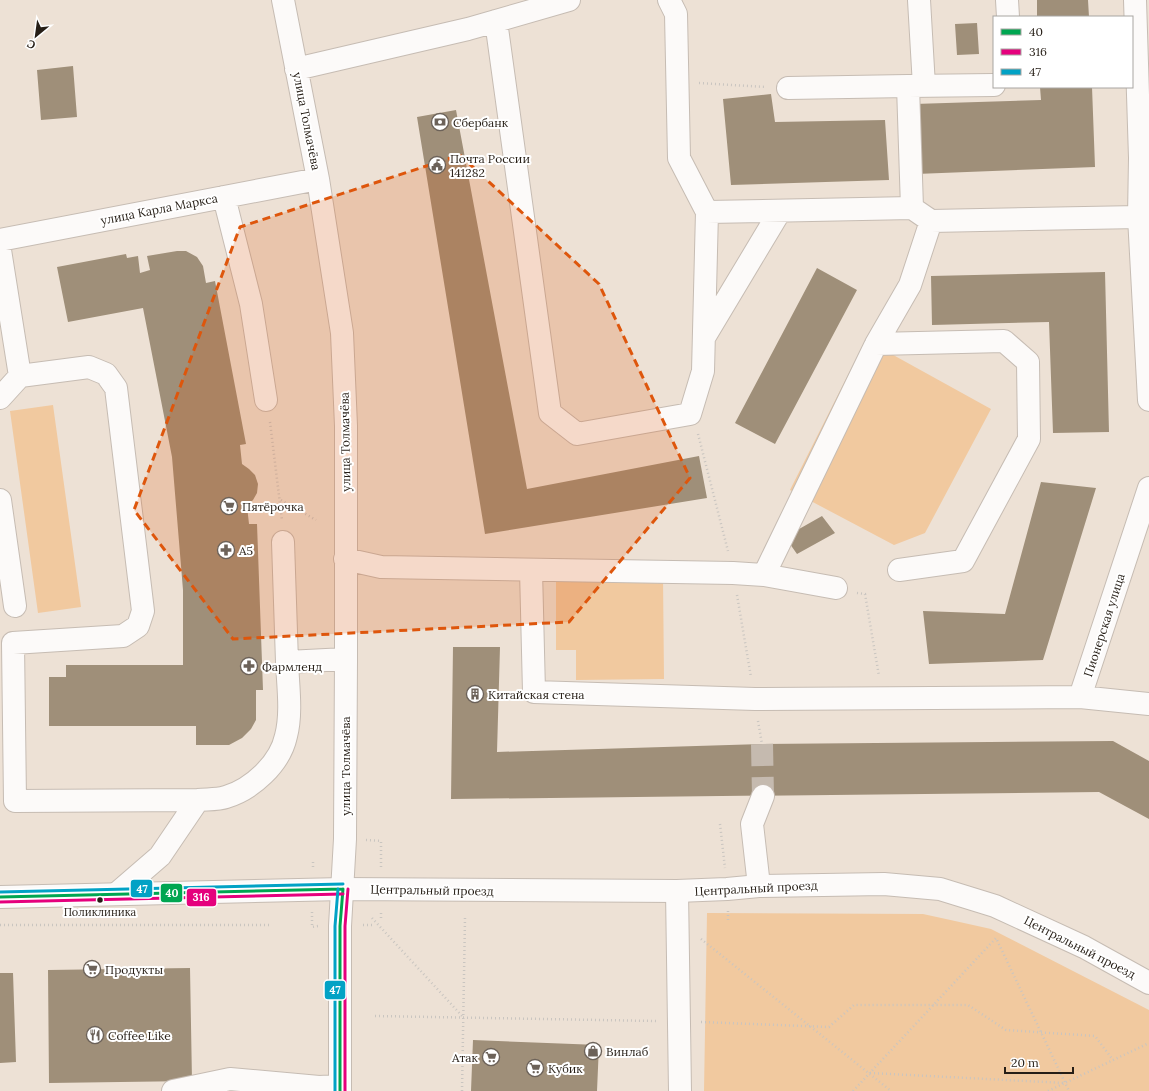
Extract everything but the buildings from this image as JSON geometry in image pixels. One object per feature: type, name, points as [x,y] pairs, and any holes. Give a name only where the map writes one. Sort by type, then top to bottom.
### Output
[{"type":"street","name":"улица Толмачёва","points":[[283,0],[318,179],[342,333],[346,426],[346,659],[345,839],[340,926],[340,1089]]},
{"type":"street","points":[[296,69],[468,29],[569,0]]},
{"type":"street","points":[[496,21],[550,413],[577,434],[690,414],[703,371],[707,212],[679,158],[676,14],[669,0]]},
{"type":"street","points":[[912,208],[919,0]]},
{"type":"street","points":[[1008,0],[1008,16]]},
{"type":"street","points":[[1135,0],[1140,158],[1139,217],[1149,400]]},
{"type":"street","points":[[788,88],[993,85]]},
{"type":"street","name":"улица Карла Маркса","points":[[0,240],[318,179]]},
{"type":"street","points":[[224,197],[251,304],[266,400]]},
{"type":"street","points":[[707,212],[912,208],[931,221],[1139,217]]},
{"type":"street","points":[[704,337],[780,211]]},
{"type":"street","points":[[764,575],[876,344],[910,285],[931,221]]},
{"type":"street","points":[[0,250],[20,376]]},
{"type":"street","points":[[876,344],[1004,341],[1028,362],[1029,439],[963,561],[899,570]]},
{"type":"street","points":[[0,398],[20,376],[89,366],[106,374],[116,388],[143,611],[138,626],[123,636],[7,644],[8,805],[225,798],[246,788],[265,772],[282,751],[287,735],[288,717],[284,542]]},
{"type":"street","name":"Пионерская улица","points":[[1080,698],[1149,488]]},
{"type":"street","points":[[0,500],[16,606]]},
{"type":"street","points":[[345,559],[381,567],[734,573],[764,575],[836,588]]},
{"type":"street","points":[[531,570],[534,692],[755,699],[1080,698],[1149,704]]},
{"type":"street","points":[[287,662],[346,659]]},
{"type":"street","points":[[759,886],[752,824],[763,796]]},
{"type":"street","points":[[116,894],[160,856],[198,800]]},
{"type":"street","name":"Центральный проезд","points":[[0,897],[343,889],[677,891],[727,890],[759,886],[884,884],[940,889],[995,906],[1084,947],[1149,983]]},
{"type":"street","points":[[677,891],[679,920],[680,1091]]},
{"type":"street","points":[[173,1091],[230,1079],[340,1089]]},
{"type":"path","points":[[678,82],[788,88]]},
{"type":"path","points":[[266,400],[281,500],[284,542]]},
{"type":"path","points":[[281,500],[316,520]]},
{"type":"path","points":[[836,588],[865,594],[883,698]]},
{"type":"path","points":[[372,918],[464,1017]]},
{"type":"path","points":[[462,1091],[465,918]]},
{"type":"path","points":[[679,920],[891,1091]]},
{"type":"path","points":[[0,925],[272,925]]},
{"type":"path","points":[[853,1091],[996,938],[1069,1091]]},
{"type":"path","points":[[375,1016],[680,1021],[829,1027],[854,1005],[968,1005],[1006,1030],[1095,1036],[1113,1060]]},
{"type":"path","points":[[1048,1091],[1149,1043]]},
{"type":"path","points":[[869,1073],[1065,1083]]},
{"type":"highlighted area","points":[[460,155],[599,284],[690,478],[569,622],[233,639],[134,510],[240,227]]},
{"type":"shaded area","points":[[886,351],[991,409],[925,533],[894,545],[790,490],[854,363],[866,354]]},
{"type":"shaded area","points":[[53,405],[81,607],[38,613],[10,411]]},
{"type":"shaded area","points":[[663,577],[664,679],[576,680],[576,650],[556,650],[556,578]]},
{"type":"shaded area","points":[[707,913],[923,914],[991,929],[1149,1010],[1149,1091],[704,1091]]},
{"type":"tunnel","points":[[762,744],[763,796]]},
{"type":"transit line","name":"47","points":[[0,892],[343,884]]},
{"type":"transit line","name":"47","points":[[335,1091],[335,926],[338,889]]},
{"type":"transit line","name":"40","points":[[0,897],[343,889]]},
{"type":"transit line","name":"40","points":[[340,1091],[340,926],[343,889]]},
{"type":"transit line","name":"316","points":[[345,1091],[345,926],[348,889]]},
{"type":"transit line","name":"316","points":[[0,902],[343,894]]},
{"type":"place","name":"Сбербанк","points":[[440,122]]},
{"type":"place","name":"Почта России 141282","points":[[437,165]]},
{"type":"place","name":"Пятёрочка","points":[[229,506]]},
{"type":"place","name":"А5","points":[[226,550]]},
{"type":"place","name":"Фармленд","points":[[249,666]]},
{"type":"place","name":"Китайская стена","points":[[475,694]]},
{"type":"place","name":"Поликлиника","points":[[100,900]]},
{"type":"place","name":"Продукты","points":[[92,969]]},
{"type":"place","name":"Coffee Like","points":[[95,1035]]},
{"type":"place","name":"Винлаб","points":[[593,1051]]},
{"type":"place","name":"Атак","points":[[491,1057]]},
{"type":"place","name":"Кубик","points":[[535,1068]]}]
